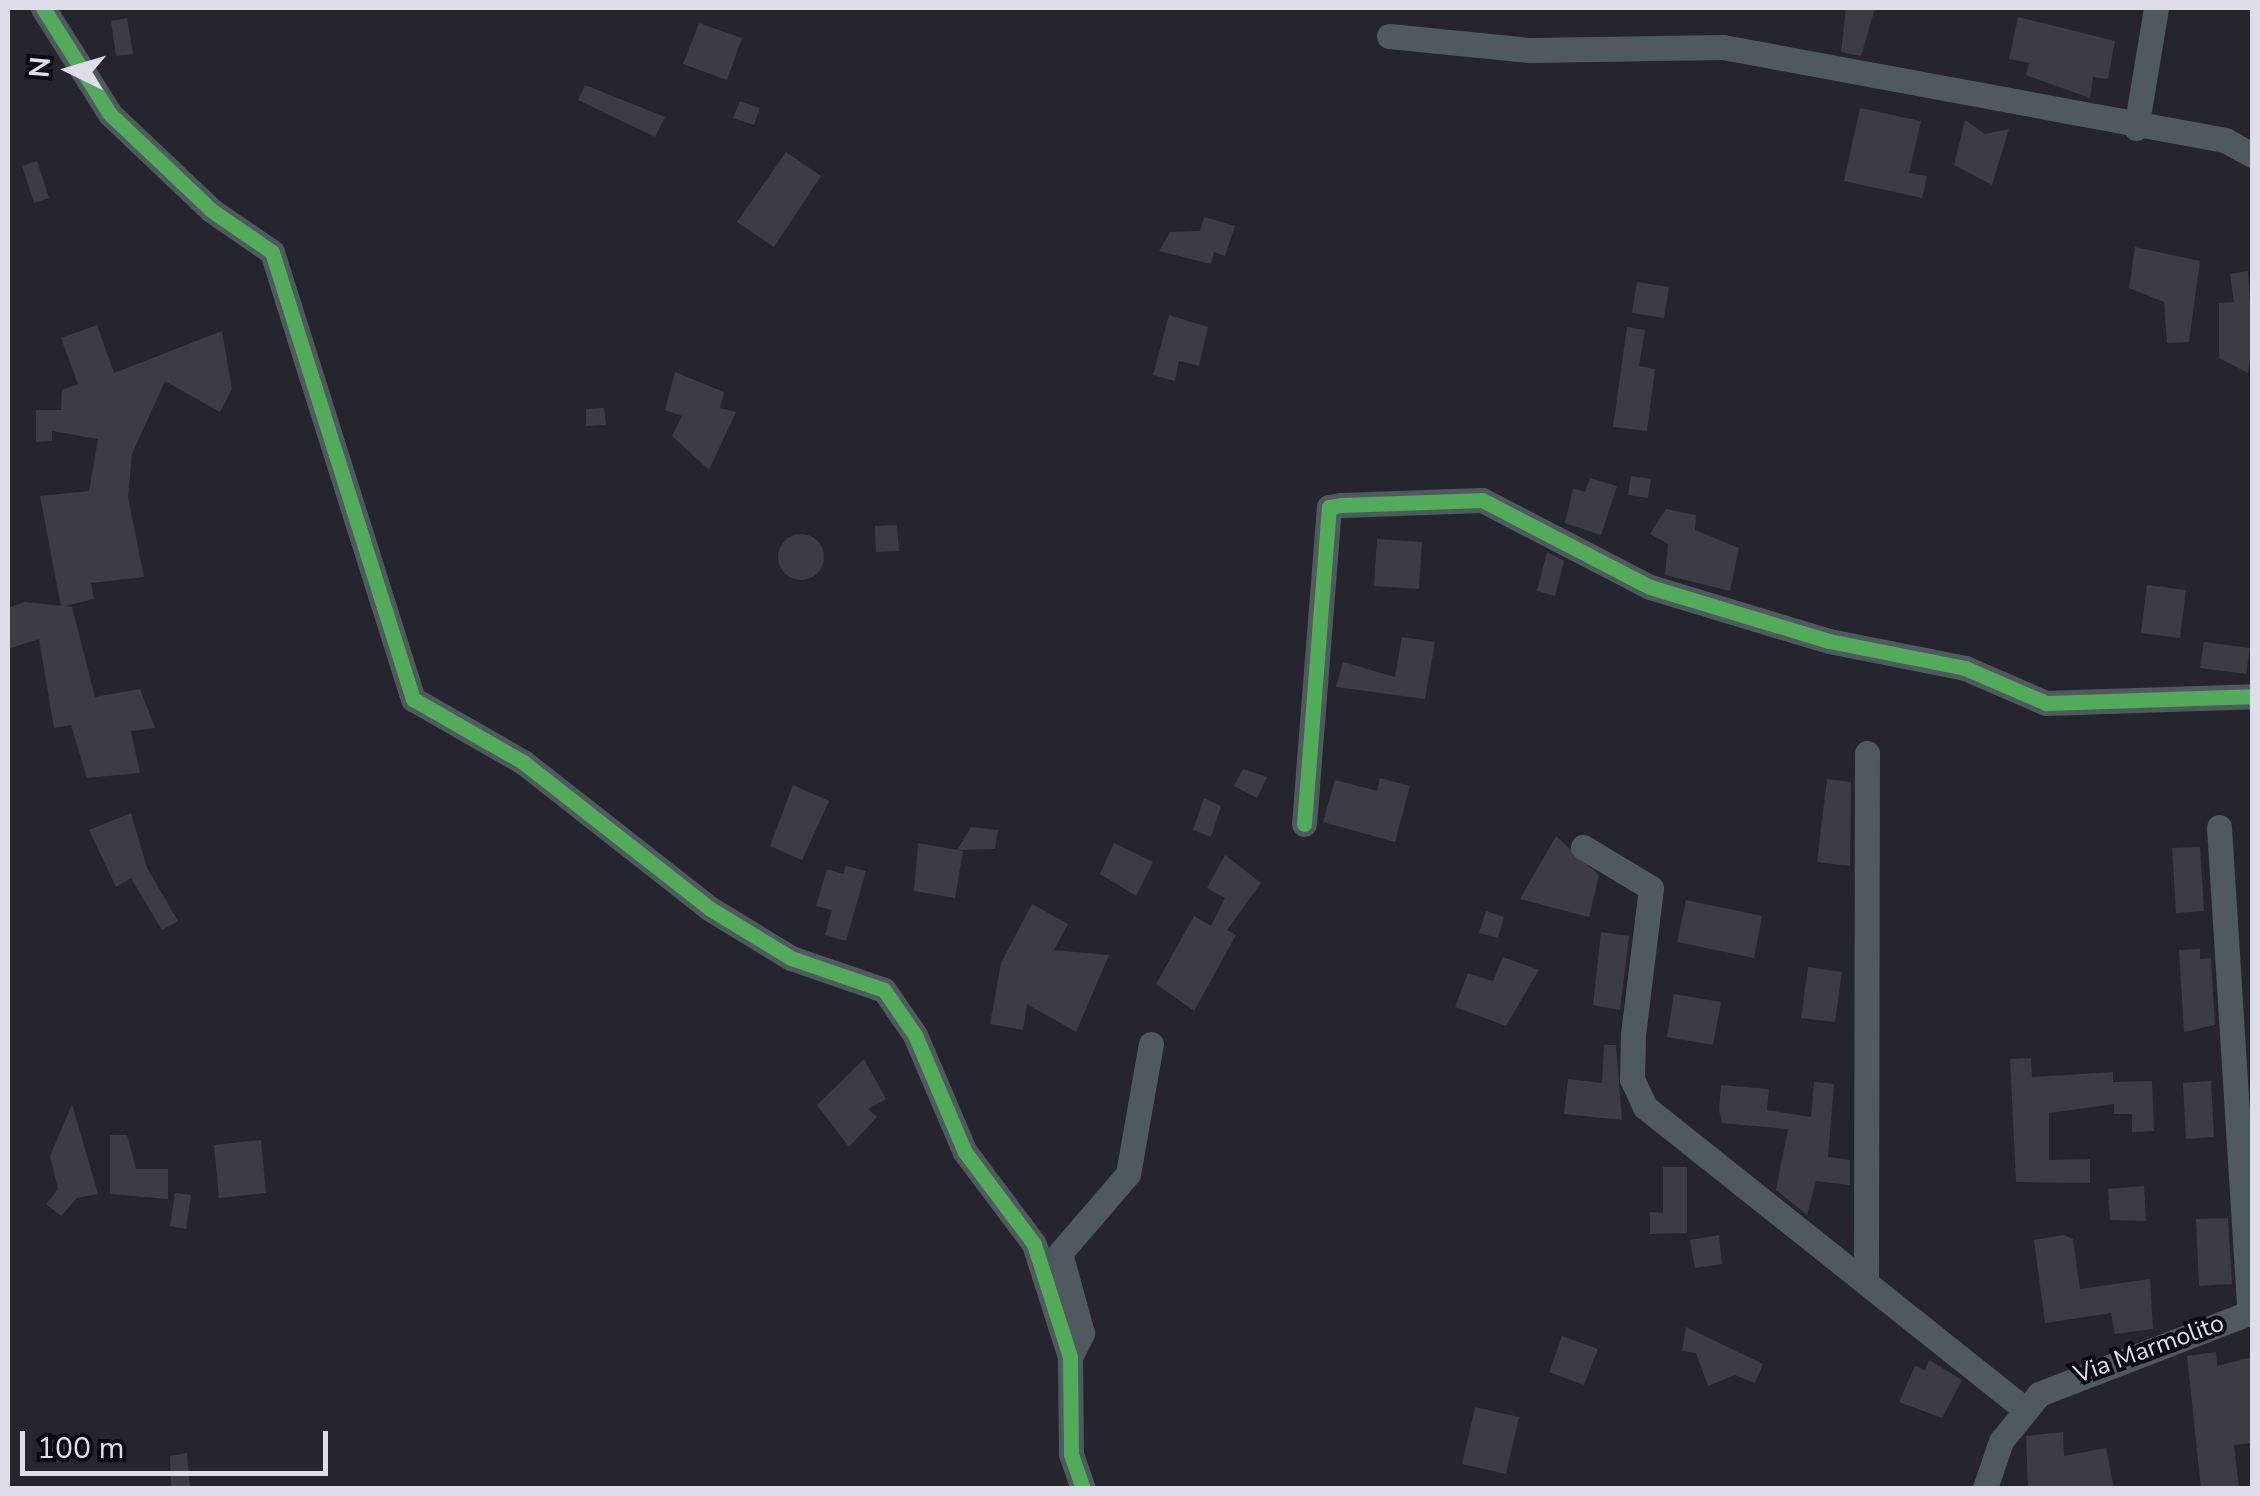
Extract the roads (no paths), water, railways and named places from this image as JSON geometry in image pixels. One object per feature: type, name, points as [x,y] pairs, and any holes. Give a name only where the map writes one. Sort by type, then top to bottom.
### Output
[{"type":"street","points":[[43,8],[110,114],[211,210],[272,252],[413,699],[523,762],[709,908],[792,958],[884,990],[915,1034],[965,1152],[1026,1226],[1070,1357],[1071,1454],[1083,1488]]},
{"type":"street","points":[[2136,128],[2156,8]]},
{"type":"street","points":[[1389,36],[1530,50],[1723,47],[2136,128],[2225,140],[2252,155]]},
{"type":"street","points":[[1304,824],[1329,507],[1342,505],[1482,500],[1650,588],[1830,641],[1965,668],[2046,702],[2252,696]]},
{"type":"street","points":[[1866,1280],[1867,753]]},
{"type":"street","points":[[2219,827],[2251,1312]]},
{"type":"street","points":[[1583,848],[1651,888],[1633,1035],[1632,1079],[1646,1106],[2023,1408],[1985,1488]]},
{"type":"street","points":[[1070,1357],[1082,1333],[1060,1252],[1128,1174],[1151,1044]]},
{"type":"street","name":"Via Marmolito","points":[[2023,1408],[2070,1376],[2251,1312]]}]
